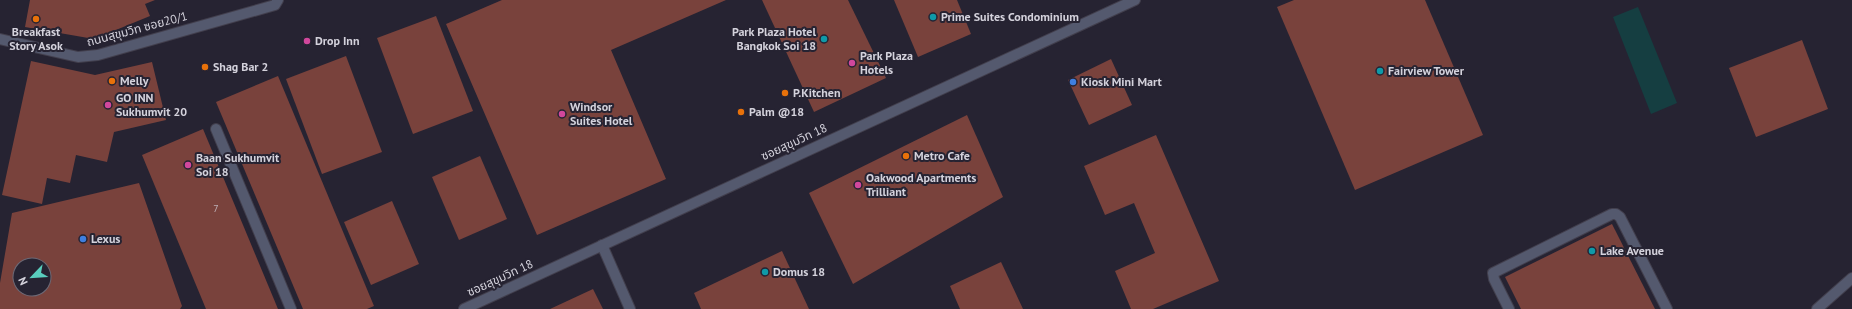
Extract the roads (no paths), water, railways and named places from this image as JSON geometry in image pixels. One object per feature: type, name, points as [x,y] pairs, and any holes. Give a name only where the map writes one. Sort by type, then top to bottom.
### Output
[{"type":"street","name":"ถนนสุขุมวิท ซอย20/1","points":[[0,39],[78,57],[98,55],[275,4],[278,0]]},
{"type":"street","name":"ซอยสุขุมวิท 18","points":[[464,309],[1135,0]]},
{"type":"street","points":[[216,129],[291,309]]},
{"type":"street","points":[[1509,309],[1494,279],[1494,273],[1612,214],[1616,214],[1620,217],[1667,309]]},
{"type":"street","points":[[602,245],[630,309]]},
{"type":"street","points":[[1817,309],[1852,278]]},
{"type":"place","name":"Prime Suites Condominium","points":[[933,17]]},
{"type":"place","name":"Breakfast Story Asok","points":[[36,19]]},
{"type":"place","name":"Park Plaza Hotel Bangkok Soi 18","points":[[824,39]]},
{"type":"place","name":"Drop Inn","points":[[307,41]]},
{"type":"place","name":"Park Plaza Hotels","points":[[852,63]]},
{"type":"place","name":"Shag Bar 2","points":[[205,67]]},
{"type":"place","name":"Fairview Tower","points":[[1380,71]]},
{"type":"place","name":"Melly","points":[[112,81]]},
{"type":"place","name":"Kiosk Mini Mart","points":[[1073,82]]},
{"type":"place","name":"P.Kitchen","points":[[785,93]]},
{"type":"place","name":"GO INN Sukhumvit 20","points":[[108,105]]},
{"type":"place","name":"Palm @18","points":[[741,112]]},
{"type":"place","name":"Windsor Suites Hotel","points":[[562,114]]},
{"type":"place","name":"Metro Cafe","points":[[906,156]]},
{"type":"place","name":"Baan Sukhumvit Soi 18","points":[[188,165]]},
{"type":"place","name":"Oakwood Apartments Trilliant","points":[[858,185]]},
{"type":"place","name":"Lexus","points":[[83,239]]},
{"type":"place","name":"Lake Avenue","points":[[1592,251]]},
{"type":"place","name":"Domus 18","points":[[765,272]]}]
